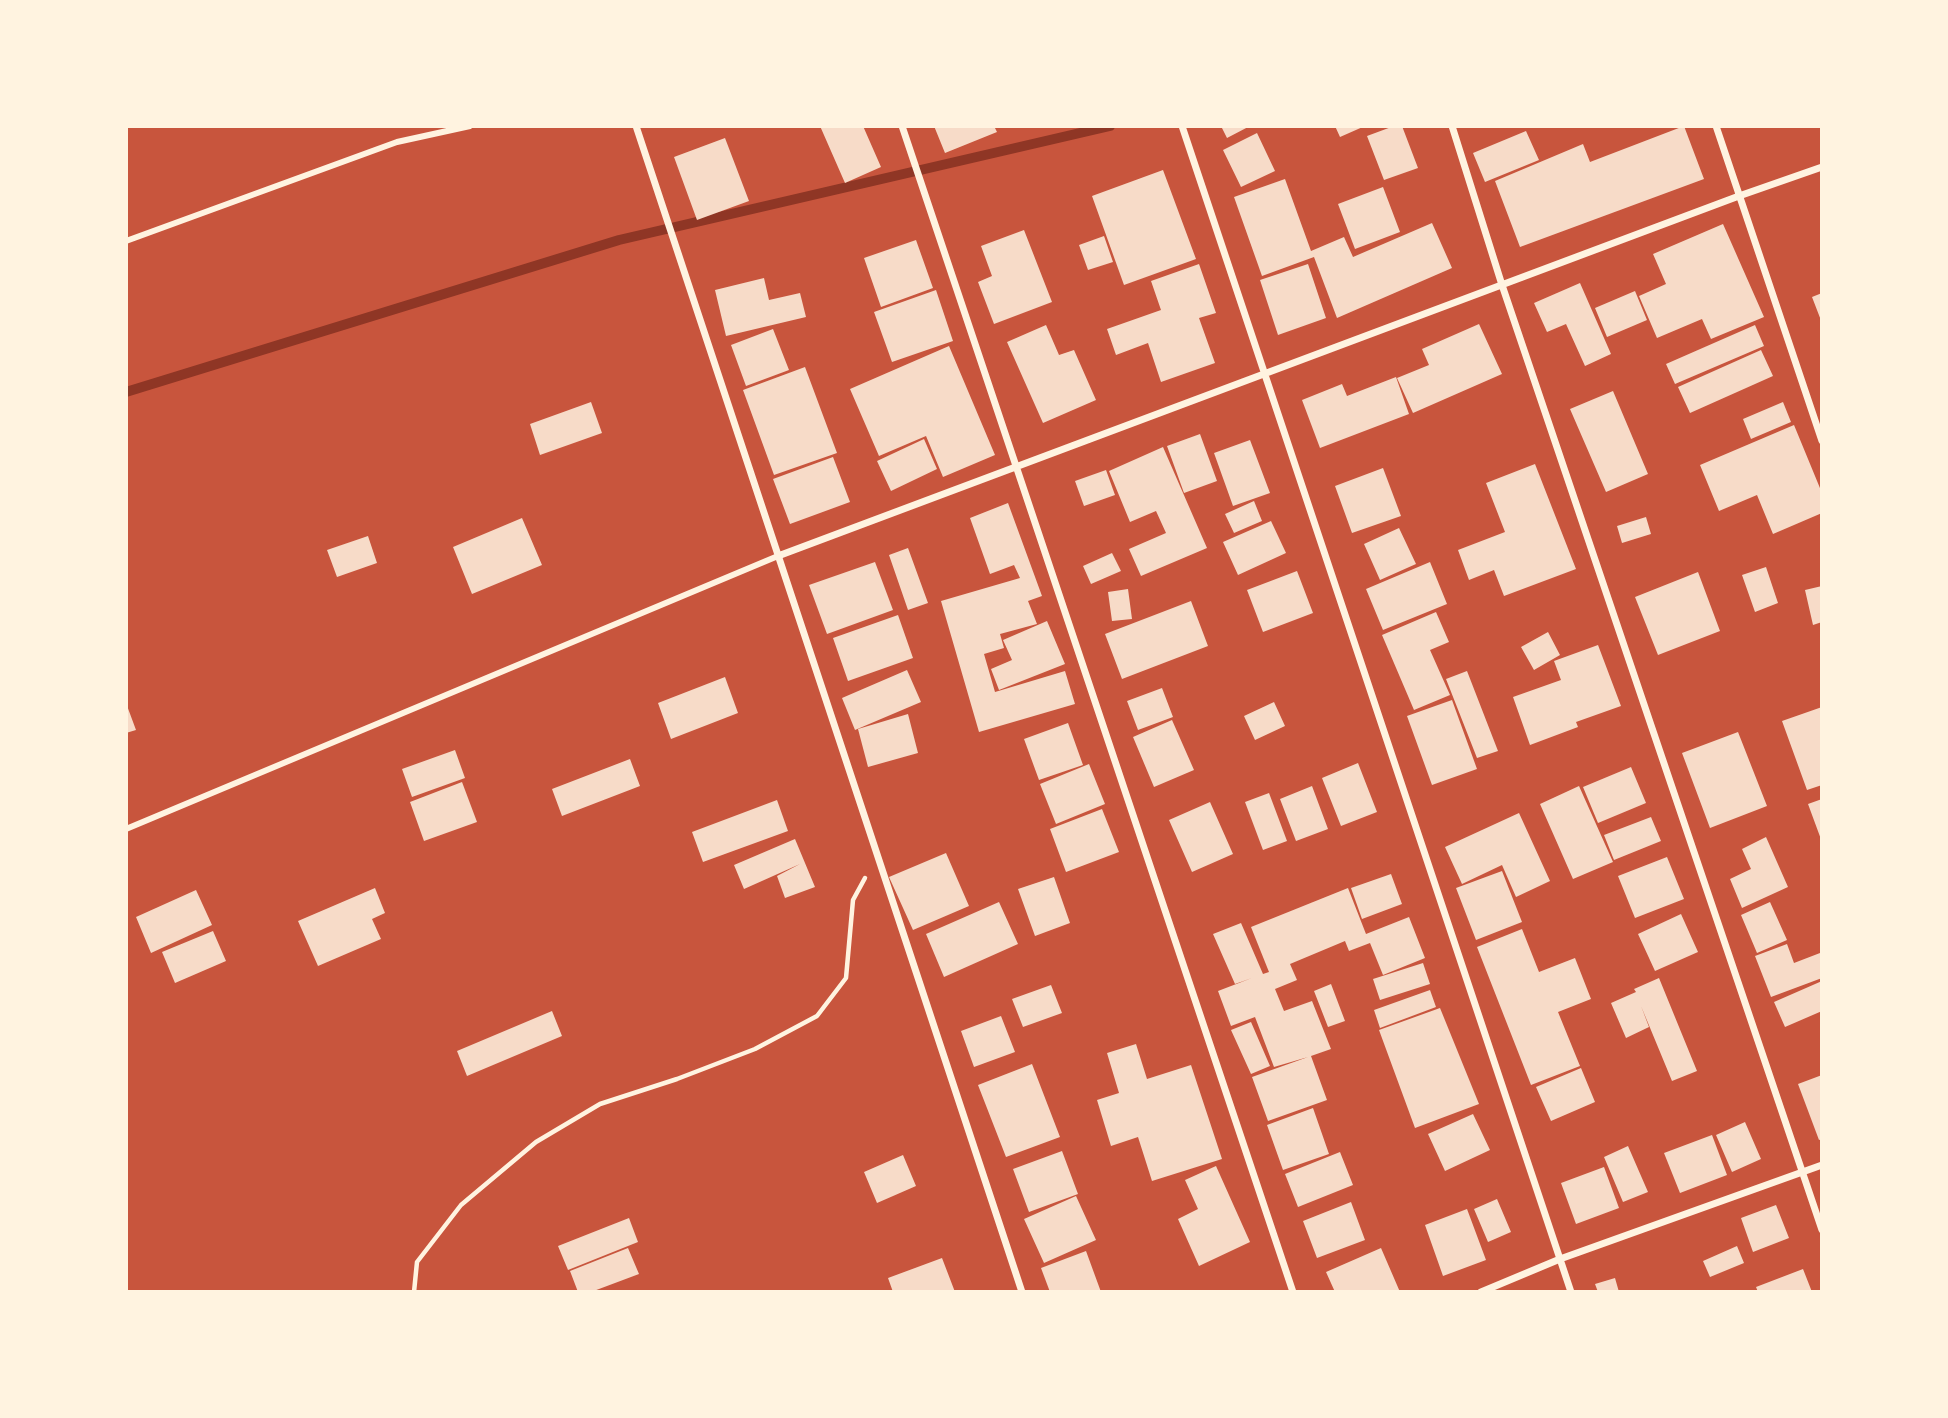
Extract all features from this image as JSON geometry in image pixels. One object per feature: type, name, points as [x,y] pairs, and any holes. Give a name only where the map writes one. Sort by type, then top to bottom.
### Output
[{"type":"street","points":[[126,241],[397,142],[470,126]]},
{"type":"street","points":[[636,126],[1022,1292]]},
{"type":"street","points":[[1182,126],[1571,1292]]},
{"type":"street","points":[[1452,126],[1502,285],[1822,1230]]},
{"type":"street","points":[[1716,126],[1822,441]]},
{"type":"street","points":[[902,128],[1293,1292]]},
{"type":"street","points":[[126,829],[778,556],[1822,167]]},
{"type":"street","points":[[1481,1292],[1560,1259],[1822,1165]]},
{"type":"path","points":[[414,1292],[417,1262],[461,1205],[536,1142],[600,1104],[677,1079],[755,1049],[817,1016],[846,978],[853,900],[877,854]]},
{"type":"building","points":[[820,126],[863,126],[881,167],[845,183]]},
{"type":"building","points":[[934,126],[994,126],[997,132],[945,153]]},
{"type":"building","points":[[1221,126],[1250,126],[1227,138]]},
{"type":"building","points":[[1335,126],[1365,126],[1340,137]]},
{"type":"building","points":[[1394,126],[1402,126],[1418,168],[1384,180],[1367,136]]},
{"type":"building","points":[[1684,126],[1704,179],[1520,247],[1495,181],[1583,144],[1590,162]]},
{"type":"building","points":[[1526,131],[1539,160],[1485,182],[1473,153]]},
{"type":"building","points":[[1257,133],[1275,171],[1241,187],[1223,150]]},
{"type":"building","points":[[725,138],[749,201],[697,220],[674,157]]},
{"type":"building","points":[[1163,170],[1196,259],[1124,285],[1092,196]]},
{"type":"building","points":[[1285,179],[1311,251],[1344,237],[1353,257],[1432,223],[1452,268],[1337,318],[1314,257],[1262,276],[1234,197]]},
{"type":"building","points":[[1383,187],[1400,232],[1355,249],[1338,204]]},
{"type":"building","points":[[1723,224],[1764,317],[1711,339],[1702,319],[1657,338],[1639,296],[1666,284],[1653,254]]},
{"type":"building","points":[[1024,230],[1052,302],[994,324],[978,282],[992,276],[981,246]]},
{"type":"building","points":[[1104,236],[1113,262],[1088,270],[1079,245]]},
{"type":"building","points":[[916,240],[933,288],[881,307],[864,258]]},
{"type":"building","points":[[1199,264],[1216,313],[1199,318],[1215,363],[1161,382],[1148,343],[1116,355],[1107,329],[1161,310],[1151,281]]},
{"type":"building","points":[[1308,264],[1326,318],[1278,335],[1260,280]]},
{"type":"building","points":[[764,278],[769,300],[800,293],[806,317],[726,336],[715,290]]},
{"type":"building","points":[[1580,283],[1611,354],[1585,366],[1566,324],[1547,332],[1534,303]]},
{"type":"building","points":[[936,290],[953,341],[892,362],[874,312]]},
{"type":"building","points":[[1635,291],[1647,320],[1607,337],[1595,308]]},
{"type":"building","points":[[1822,293],[1822,323],[1812,297]]},
{"type":"building","points":[[1479,324],[1502,374],[1413,413],[1397,378],[1429,365],[1422,349]]},
{"type":"building","points":[[1046,325],[1059,355],[1074,350],[1096,400],[1043,423],[1007,342]]},
{"type":"building","points":[[1755,325],[1764,346],[1675,384],[1666,364]]},
{"type":"building","points":[[773,329],[789,370],[746,386],[731,345]]},
{"type":"building","points":[[949,346],[995,455],[943,477],[926,436],[879,456],[850,389]]},
{"type":"building","points":[[1761,350],[1773,376],[1690,413],[1678,387]]},
{"type":"building","points":[[805,367],[837,453],[774,475],[743,390]]},
{"type":"building","points":[[1396,377],[1409,414],[1320,448],[1302,400],[1342,384],[1347,396]]},
{"type":"building","points":[[1613,391],[1648,474],[1606,492],[1570,409]]},
{"type":"building","points":[[591,402],[602,433],[540,455],[530,424]]},
{"type":"building","points":[[1783,402],[1791,422],[1751,439],[1743,419]]},
{"type":"building","points":[[1794,425],[1822,493],[1822,513],[1773,534],[1757,495],[1719,511],[1700,465]]},
{"type":"building","points":[[1200,434],[1217,481],[1184,493],[1167,446]]},
{"type":"building","points":[[924,439],[937,469],[891,491],[877,461]]},
{"type":"building","points":[[1250,440],[1270,493],[1233,506],[1214,453]]},
{"type":"building","points":[[1163,447],[1207,548],[1141,576],[1129,549],[1166,533],[1156,511],[1130,522],[1109,471]]},
{"type":"building","points":[[833,457],[850,502],[790,524],[773,479]]},
{"type":"building","points":[[1535,464],[1576,569],[1504,596],[1494,570],[1469,580],[1458,550],[1505,532],[1486,483]]},
{"type":"building","points":[[1383,468],[1401,516],[1352,533],[1335,486]]},
{"type":"building","points":[[1106,470],[1115,495],[1084,506],[1075,481]]},
{"type":"building","points":[[1254,501],[1262,521],[1234,533],[1225,514]]},
{"type":"building","points":[[1008,503],[1042,596],[1028,601],[1037,624],[1000,634],[1004,648],[984,654],[995,692],[1065,671],[1075,704],[979,732],[941,601],[1020,578],[1014,565],[990,574],[970,518]]},
{"type":"building","points":[[1646,517],[1651,534],[1622,543],[1617,526]]},
{"type":"building","points":[[522,518],[542,565],[472,594],[453,547]]},
{"type":"building","points":[[1271,521],[1286,553],[1238,575],[1223,542]]},
{"type":"building","points":[[1399,528],[1416,564],[1380,580],[1364,544]]},
{"type":"building","points":[[368,536],[377,563],[337,577],[327,550]]},
{"type":"building","points":[[908,548],[928,603],[908,610],[889,555]]},
{"type":"building","points":[[1112,553],[1121,571],[1091,584],[1083,566]]},
{"type":"building","points":[[875,562],[893,610],[827,634],[809,585]]},
{"type":"building","points":[[1430,562],[1447,604],[1383,630],[1366,589]]},
{"type":"building","points":[[1766,567],[1778,603],[1755,612],[1742,575]]},
{"type":"building","points":[[1297,571],[1313,613],[1263,632],[1247,590]]},
{"type":"building","points":[[1698,572],[1720,631],[1658,655],[1635,597]]},
{"type":"building","points":[[1822,586],[1822,622],[1813,625],[1805,590]]},
{"type":"building","points":[[1128,589],[1132,619],[1112,621],[1108,592]]},
{"type":"building","points":[[1191,601],[1208,646],[1122,679],[1105,634]]},
{"type":"building","points":[[1436,612],[1449,642],[1430,650],[1450,695],[1414,710],[1382,635]]},
{"type":"building","points":[[898,615],[913,658],[848,681],[833,638]]},
{"type":"building","points":[[1047,621],[1065,664],[999,690],[991,669],[1012,660],[1003,640]]},
{"type":"building","points":[[1548,632],[1560,655],[1534,670],[1521,647]]},
{"type":"building","points":[[1598,645],[1621,706],[1576,722],[1578,727],[1530,745],[1513,697],[1561,680],[1554,661]]},
{"type":"building","points":[[907,670],[921,702],[855,730],[842,698]]},
{"type":"building","points":[[1467,671],[1498,751],[1477,758],[1446,679]]},
{"type":"building","points":[[725,677],[738,713],[671,739],[658,703]]},
{"type":"building","points":[[1162,688],[1173,717],[1138,730],[1127,701]]},
{"type":"building","points":[[1452,700],[1477,769],[1432,785],[1407,716]]},
{"type":"building","points":[[1274,702],[1285,726],[1255,740],[1244,716]]},
{"type":"building","points":[[126,703],[136,730],[126,733]]},
{"type":"building","points":[[1822,707],[1822,785],[1807,790],[1782,721]]},
{"type":"building","points":[[908,714],[918,753],[868,767],[858,729]]},
{"type":"building","points":[[1172,720],[1194,770],[1154,787],[1133,737]]},
{"type":"building","points":[[1068,723],[1083,765],[1039,780],[1024,739]]},
{"type":"building","points":[[1738,732],[1767,806],[1710,828],[1682,753]]},
{"type":"building","points":[[455,750],[465,778],[412,797],[402,769]]},
{"type":"building","points":[[630,759],[640,786],[562,816],[552,789]]},
{"type":"building","points":[[1358,763],[1377,812],[1341,826],[1322,778]]},
{"type":"building","points":[[1089,764],[1105,804],[1056,824],[1040,784]]},
{"type":"building","points":[[1631,767],[1646,803],[1598,823],[1583,787]]},
{"type":"building","points":[[462,782],[477,822],[424,841],[410,802]]},
{"type":"building","points":[[1312,786],[1328,829],[1296,841],[1280,799]]},
{"type":"building","points":[[1579,786],[1613,862],[1573,879],[1540,804]]},
{"type":"building","points":[[1269,793],[1287,841],[1263,850],[1245,802]]},
{"type":"building","points":[[1822,799],[1822,842],[1808,804]]},
{"type":"building","points":[[777,800],[788,831],[703,862],[692,832]]},
{"type":"building","points":[[1210,802],[1233,854],[1192,872],[1169,820]]},
{"type":"building","points":[[1102,809],[1119,852],[1066,872],[1050,829]]},
{"type":"building","points":[[1519,813],[1550,881],[1516,897],[1502,865],[1462,884],[1445,847]]},
{"type":"building","points":[[1651,817],[1661,841],[1614,860],[1604,835]]},
{"type":"building","points":[[1766,837],[1788,887],[1742,908],[1730,879],[1751,869],[1742,849]]},
{"type":"building","points":[[795,839],[815,887],[785,898],[777,876],[800,864],[744,889],[734,865]]},
{"type":"building","points":[[946,853],[969,906],[913,930],[889,877]]},
{"type":"building","points":[[1667,857],[1684,899],[1635,918],[1618,876]]},
{"type":"building","points":[[1502,871],[1522,922],[1476,940],[1456,888]]},
{"type":"building","points":[[1391,874],[1402,904],[1362,919],[1351,888]]},
{"type":"building","points":[[1054,877],[1070,923],[1035,936],[1018,889]]},
{"type":"building","points":[[375,888],[385,913],[372,919],[381,939],[318,966],[298,921]]},
{"type":"building","points":[[1348,888],[1366,934],[1409,917],[1425,958],[1383,975],[1370,943],[1349,951],[1345,941],[1290,964],[1297,980],[1275,989],[1284,1011],[1312,1001],[1331,1049],[1311,1056],[1327,1100],[1268,1121],[1252,1077],[1308,1057],[1274,1067],[1255,1017],[1231,1026],[1218,991],[1252,978],[1235,984],[1213,934],[1241,923],[1263,974],[1269,972],[1251,927]]},
{"type":"building","points":[[196,890],[212,925],[151,953],[136,917]]},
{"type":"building","points":[[999,902],[1018,944],[944,977],[926,934]]},
{"type":"building","points":[[1770,902],[1787,940],[1757,953],[1741,915]]},
{"type":"building","points":[[1681,914],[1698,952],[1655,971],[1638,934]]},
{"type":"building","points":[[1522,929],[1539,972],[1575,958],[1591,999],[1558,1012],[1580,1066],[1531,1085],[1477,947]]},
{"type":"building","points":[[213,931],[226,961],[175,983],[162,952]]},
{"type":"building","points":[[1787,944],[1794,963],[1820,953],[1822,978],[1771,997],[1755,956]]},
{"type":"building","points":[[1423,963],[1430,984],[1380,1000],[1373,979]]},
{"type":"building","points":[[1659,978],[1697,1071],[1672,1081],[1641,1006],[1649,1027],[1626,1038],[1611,1003]]},
{"type":"building","points":[[1822,981],[1822,1011],[1785,1027],[1774,1002]]},
{"type":"building","points":[[1331,984],[1345,1021],[1328,1027],[1314,991]]},
{"type":"building","points":[[1051,985],[1062,1013],[1023,1027],[1012,999]]},
{"type":"building","points":[[1430,990],[1436,1007],[1380,1028],[1374,1010]]},
{"type":"building","points":[[1440,1008],[1479,1104],[1415,1128],[1379,1030]]},
{"type":"building","points":[[552,1011],[562,1036],[467,1076],[457,1051]]},
{"type":"building","points":[[1001,1016],[1015,1052],[974,1067],[961,1031]]},
{"type":"building","points":[[1251,1022],[1270,1066],[1251,1074],[1231,1030]]},
{"type":"building","points":[[1136,1044],[1147,1079],[1191,1065],[1222,1159],[1152,1181],[1138,1137],[1111,1146],[1097,1100],[1119,1093],[1107,1053]]},
{"type":"building","points":[[1032,1064],[1060,1137],[1006,1157],[978,1085]]},
{"type":"building","points":[[1581,1068],[1595,1102],[1551,1121],[1536,1087]]},
{"type":"building","points":[[1822,1075],[1822,1139],[1819,1140],[1798,1084]]},
{"type":"building","points":[[1313,1108],[1329,1154],[1283,1170],[1267,1125]]},
{"type":"building","points":[[1473,1114],[1490,1150],[1445,1171],[1428,1134]]},
{"type":"building","points":[[1745,1122],[1761,1159],[1732,1172],[1716,1135]]},
{"type":"building","points":[[1712,1135],[1727,1175],[1680,1193],[1664,1153]]},
{"type":"building","points":[[1628,1146],[1648,1192],[1623,1202],[1604,1157]]},
{"type":"building","points":[[1062,1151],[1078,1194],[1029,1212],[1013,1169]]},
{"type":"building","points":[[1340,1152],[1353,1185],[1298,1207],[1285,1174]]},
{"type":"building","points":[[903,1155],[916,1186],[877,1203],[864,1172]]},
{"type":"building","points":[[1216,1166],[1250,1242],[1199,1266],[1178,1219],[1198,1209],[1185,1180]]},
{"type":"building","points":[[1604,1167],[1619,1208],[1576,1224],[1561,1183]]},
{"type":"building","points":[[1076,1196],[1096,1240],[1044,1263],[1024,1219]]},
{"type":"building","points":[[1497,1199],[1511,1232],[1488,1242],[1474,1209]]},
{"type":"building","points":[[1351,1202],[1365,1240],[1317,1258],[1303,1221]]},
{"type":"building","points":[[1776,1205],[1789,1238],[1753,1252],[1741,1218]]},
{"type":"building","points":[[1467,1209],[1486,1260],[1443,1276],[1425,1225]]},
{"type":"building","points":[[629,1218],[638,1242],[568,1270],[558,1246]]},
{"type":"building","points":[[1737,1246],[1744,1263],[1710,1277],[1703,1261]]},
{"type":"building","points":[[628,1248],[639,1274],[591,1292],[578,1292],[570,1271]]},
{"type":"building","points":[[1381,1248],[1400,1292],[1335,1292],[1326,1272]]},
{"type":"building","points":[[1086,1251],[1101,1292],[1050,1292],[1041,1268]]},
{"type":"building","points":[[942,1258],[955,1292],[893,1292],[888,1278]]},
{"type":"building","points":[[1803,1269],[1812,1292],[1758,1292],[1756,1287]]},
{"type":"building","points":[[1615,1278],[1619,1292],[1598,1292],[1595,1284]]},
{"type":"waterway","points":[[126,392],[619,240],[1110,126]]}]
